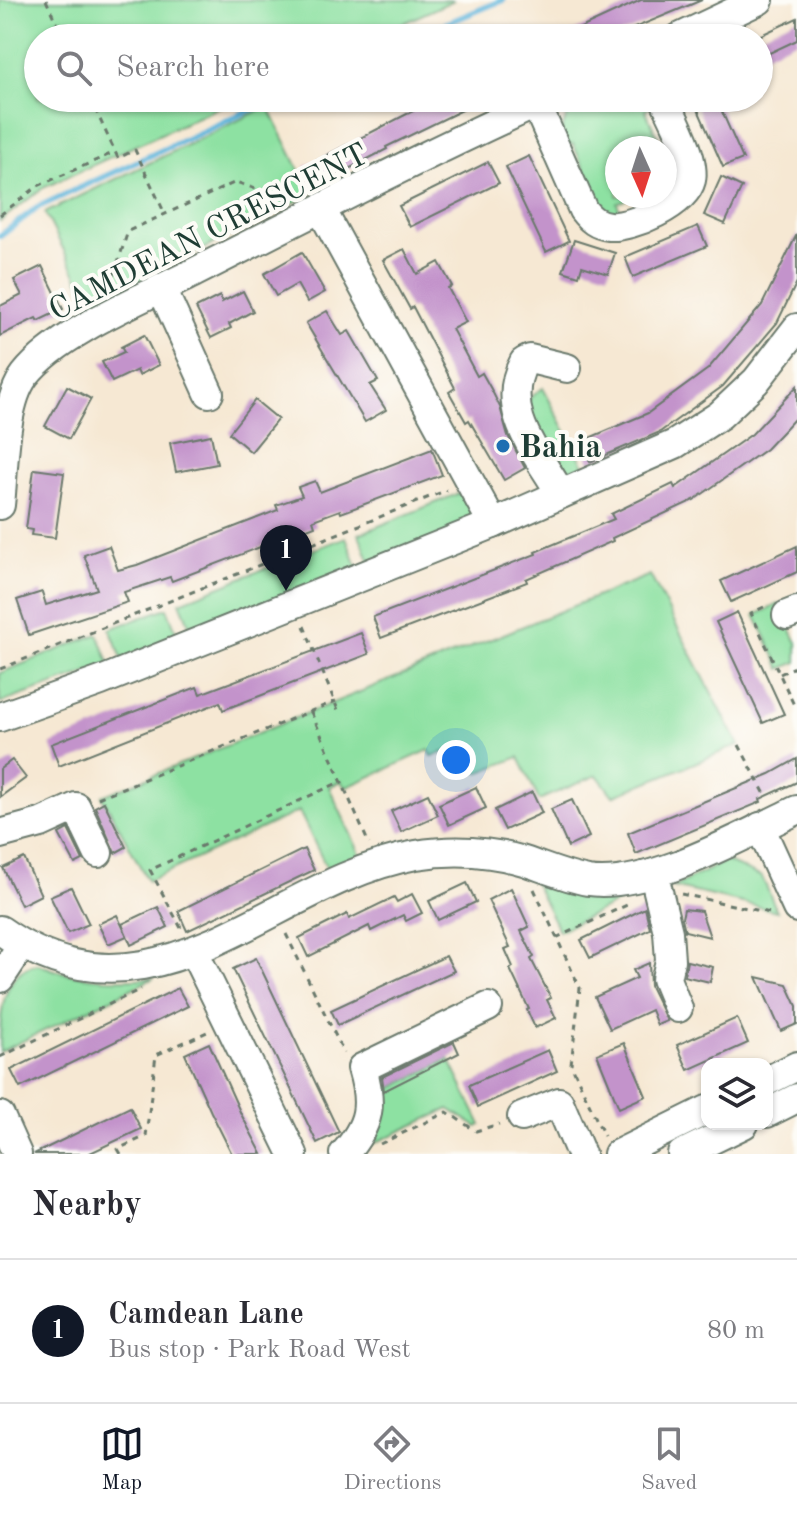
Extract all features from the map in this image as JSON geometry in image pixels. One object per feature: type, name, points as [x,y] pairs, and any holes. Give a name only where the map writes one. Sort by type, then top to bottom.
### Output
[{"type":"street","points":[[708,24],[759,0]]},
{"type":"street","name":"CAMDEAN CRESCENT","points":[[0,505],[13,402],[23,378],[41,358],[109,316],[519,112]]},
{"type":"street","points":[[546,112],[583,210],[592,221],[606,226],[621,225],[674,205],[685,194],[692,178],[691,161],[670,112]]},
{"type":"street","points":[[316,211],[493,524]]},
{"type":"street","points":[[162,289],[209,393]]},
{"type":"street","points":[[0,717],[111,677],[493,524],[675,444],[720,415],[756,381],[797,328]]},
{"type":"street","points":[[561,494],[521,424],[514,407],[514,391],[517,374],[524,362],[530,359],[567,368]]},
{"type":"street","points":[[0,834],[41,823],[76,807],[98,853]]},
{"type":"street","points":[[0,978],[11,938],[59,961],[99,967],[131,967],[164,962],[194,952],[378,866],[412,856],[443,851],[477,852],[520,860],[588,881],[620,882],[654,875],[779,819],[797,908]]},
{"type":"street","points":[[654,875],[668,932],[670,960],[666,979],[678,1008]]},
{"type":"street","points":[[194,952],[293,1154]]},
{"type":"street","points":[[358,1151],[369,1105],[362,1068],[488,1007]]},
{"type":"street","points":[[773,1078],[797,1066]]},
{"type":"street","points":[[773,1110],[797,1098]]},
{"type":"street","points":[[522,1117],[559,1102],[581,1154]]},
{"type":"street","points":[[612,1148],[701,1112]]},
{"type":"street","points":[[0,1116],[10,1151]]},
{"type":"street","points":[[682,1154],[732,1130]]},
{"type":"path","points":[[46,0],[57,24]]},
{"type":"path","points":[[96,112],[118,158],[135,150],[165,214]]},
{"type":"path","points":[[0,215],[38,186],[115,152]]},
{"type":"path","points":[[109,316],[104,307],[128,231],[236,182],[316,211]]},
{"type":"path","points":[[0,669],[469,482]]},
{"type":"path","points":[[295,604],[340,715]]},
{"type":"path","points":[[751,613],[794,705]]},
{"type":"path","points":[[780,674],[797,666]]},
{"type":"path","points":[[76,807],[336,701]]},
{"type":"path","points":[[311,712],[378,866]]},
{"type":"path","points":[[739,745],[779,819]]},
{"type":"path","points":[[194,952],[150,870],[342,781]]},
{"type":"path","points":[[520,860],[580,988],[571,1064],[612,1148]]},
{"type":"path","points":[[275,912],[349,1064]]},
{"type":"path","points":[[0,1057],[165,977],[164,962]]},
{"type":"path","points":[[121,1154],[118,1149],[146,1136],[156,1055],[228,1022]]},
{"type":"path","points":[[358,1151],[447,1112],[476,1131],[522,1117]]},
{"type":"green space","points":[[0,0],[454,0],[402,24],[24,24],[24,112],[209,112],[43,188],[0,221]]},
{"type":"green space","points":[[255,112],[271,112],[311,194],[92,306],[45,213]]},
{"type":"green space","points":[[568,112],[646,112],[657,136],[605,136],[605,208],[619,208],[623,218],[611,220],[586,202],[597,197],[573,144],[561,148],[558,141]]},
{"type":"green space","points":[[543,388],[588,473],[564,481],[522,404]]},
{"type":"green space","points":[[467,490],[478,509],[473,525],[371,565],[359,534]]},
{"type":"green space","points":[[346,537],[358,569],[193,634],[180,602]]},
{"type":"green space","points":[[650,575],[739,745],[613,796],[597,775],[539,800],[519,757],[478,773],[467,745],[432,756],[429,750],[345,788],[341,781],[329,787],[362,858],[330,875],[299,811],[148,881],[102,796]]},
{"type":"green space","points":[[779,604],[797,643],[797,662],[781,669],[755,615]]},
{"type":"green space","points":[[167,608],[179,639],[123,661],[110,629]]},
{"type":"green space","points":[[98,634],[110,665],[0,703],[0,673]]},
{"type":"green space","points":[[726,861],[762,877],[777,911],[673,887]]},
{"type":"green space","points":[[530,874],[643,890],[559,931]]},
{"type":"green space","points":[[38,964],[95,978],[154,978],[0,1052],[2,1011],[9,986],[25,968]]},
{"type":"green space","points":[[449,1059],[481,1125],[477,1127],[449,1109],[357,1151],[380,1094]]},
{"type":"building","points":[[641,0],[702,0],[644,24],[589,24]]},
{"type":"building","points":[[797,18],[797,40],[773,51],[773,29]]},
{"type":"building","points":[[411,112],[458,112],[314,187],[304,167]]},
{"type":"building","points":[[699,112],[722,112],[743,159],[723,167]]},
{"type":"building","points":[[529,156],[569,241],[546,252],[506,167]]},
{"type":"building","points":[[488,162],[499,183],[410,227],[399,206]]},
{"type":"building","points":[[721,177],[742,187],[725,224],[704,215]]},
{"type":"building","points":[[698,226],[707,246],[633,277],[625,257]]},
{"type":"building","points":[[797,234],[797,282],[777,323],[723,386],[660,432],[590,462],[582,441],[648,413],[708,369],[762,305]]},
{"type":"building","points":[[574,240],[615,253],[608,274],[582,266],[579,276],[563,271]]},
{"type":"building","points":[[404,249],[417,274],[439,262],[452,286],[448,288],[466,322],[452,329],[477,376],[482,373],[491,389],[508,436],[525,468],[504,480],[449,392],[455,388],[413,307],[410,309],[383,260]]},
{"type":"building","points":[[302,252],[325,292],[307,302],[297,284],[276,296],[264,274]]},
{"type":"building","points":[[42,266],[63,309],[0,336],[0,306],[22,295],[14,280]]},
{"type":"building","points":[[243,291],[253,311],[229,324],[231,328],[211,338],[196,308],[220,296],[222,302]]},
{"type":"building","points":[[327,311],[342,335],[349,331],[378,381],[370,385],[386,410],[365,422],[306,323]]},
{"type":"building","points":[[144,335],[159,365],[139,375],[137,370],[112,382],[102,362],[124,352],[121,347]]},
{"type":"building","points":[[67,386],[91,399],[69,439],[45,426]]},
{"type":"building","points":[[797,386],[797,416],[766,449],[694,500],[612,538],[613,541],[526,579],[527,582],[381,638],[373,617],[536,554],[614,519],[611,514],[673,484],[675,488],[752,434]]},
{"type":"building","points":[[255,400],[278,419],[251,452],[229,433]]},
{"type":"building","points":[[211,435],[217,464],[176,472],[170,443]]},
{"type":"building","points":[[432,449],[442,475],[341,513],[340,510],[313,520],[315,526],[172,581],[170,577],[124,592],[128,602],[29,635],[17,600],[42,592],[46,605],[97,589],[84,555],[109,546],[118,570],[137,565],[278,510],[276,505],[302,496],[298,487],[315,481],[320,492]]},
{"type":"building","points":[[34,469],[64,473],[55,538],[31,535],[32,530],[26,529]]},
{"type":"building","points":[[797,546],[797,572],[731,602],[721,581]]},
{"type":"building","points":[[737,612],[784,714],[763,723],[716,622]]},
{"type":"building","points":[[361,633],[369,654],[223,710],[220,702],[59,766],[51,744],[197,687],[200,694]]},
{"type":"building","points":[[797,759],[797,782],[760,799],[761,802],[636,854],[628,833],[770,774]]},
{"type":"building","points":[[12,760],[26,778],[0,797],[0,769]]},
{"type":"building","points":[[476,787],[486,808],[449,825],[439,804]]},
{"type":"building","points":[[532,792],[542,813],[505,830],[495,810]]},
{"type":"building","points":[[428,794],[438,815],[401,832],[391,811]]},
{"type":"building","points":[[572,800],[589,837],[568,847],[551,809]]},
{"type":"building","points":[[104,802],[126,847],[115,853],[95,807]]},
{"type":"building","points":[[68,829],[83,860],[75,864],[59,834]]},
{"type":"building","points":[[304,849],[314,870],[187,931],[178,911]]},
{"type":"building","points":[[24,858],[41,895],[21,905],[3,868]]},
{"type":"building","points":[[467,883],[476,902],[438,920],[429,901]]},
{"type":"building","points":[[71,887],[89,924],[68,933],[50,896]]},
{"type":"building","points":[[511,888],[529,927],[521,931],[551,998],[547,1000],[556,1018],[535,1028],[510,969],[513,967],[505,949],[510,947],[488,900]]},
{"type":"building","points":[[412,894],[422,913],[406,921],[403,915],[371,931],[369,926],[308,957],[299,938],[347,914],[349,919],[394,897],[397,902]]},
{"type":"building","points":[[158,907],[168,927],[131,945],[122,924]]},
{"type":"building","points":[[645,908],[650,929],[590,958],[581,940]]},
{"type":"building","points":[[684,909],[701,911],[710,937],[685,931],[682,918]]},
{"type":"building","points":[[117,915],[127,936],[108,944],[98,924]]},
{"type":"building","points":[[446,956],[454,971],[338,1025],[331,1010]]},
{"type":"building","points":[[256,958],[339,1132],[317,1143],[233,969]]},
{"type":"building","points":[[687,961],[713,967],[710,982],[684,976]]},
{"type":"building","points":[[649,963],[650,986],[667,1021],[657,1025],[651,1010],[610,1029],[595,997],[637,978],[633,970]]},
{"type":"building","points":[[757,977],[787,984],[797,1006],[797,1024],[781,1031]]},
{"type":"building","points":[[178,988],[188,1006],[20,1088],[11,1070]]},
{"type":"building","points":[[737,1018],[748,1043],[715,1058],[701,1058],[701,1064],[688,1070],[677,1045]]},
{"type":"building","points":[[454,1042],[459,1053],[384,1091],[382,1077]]},
{"type":"building","points":[[209,1043],[262,1154],[232,1154],[211,1112],[185,1054]]},
{"type":"building","points":[[624,1043],[646,1096],[619,1108],[597,1054]]},
{"type":"building","points":[[548,1050],[557,1071],[478,1107],[469,1085]]},
{"type":"building","points":[[130,1107],[141,1129],[88,1154],[34,1154]]},
{"type":"waterway","points":[[445,24],[503,0]]},
{"type":"waterway","points":[[0,236],[38,207],[245,112]]},
{"type":"place","name":"Bahia","points":[[503,446]]},
{"type":"place","name":"Camdean Lane","points":[[286,591]]}]
